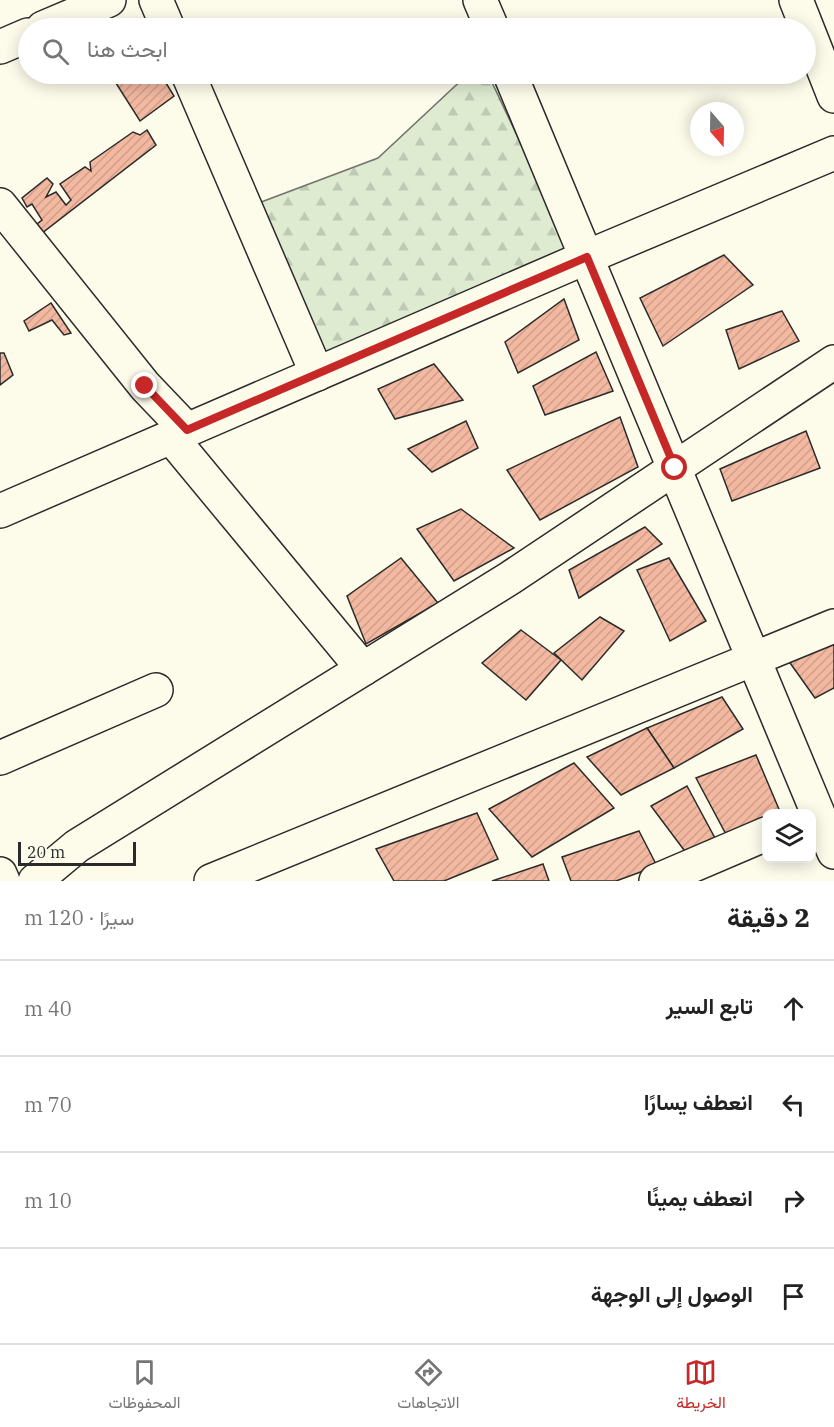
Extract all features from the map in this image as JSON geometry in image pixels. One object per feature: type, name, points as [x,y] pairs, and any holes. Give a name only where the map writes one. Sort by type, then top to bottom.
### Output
[{"type":"street","points":[[67,18],[109,0]]},
{"type":"street","points":[[156,0],[164,18]]},
{"type":"street","points":[[480,0],[488,18]]},
{"type":"street","points":[[796,0],[803,18]]},
{"type":"street","points":[[0,47],[18,39]]},
{"type":"street","points":[[816,51],[834,96]]},
{"type":"street","points":[[192,84],[317,374]]},
{"type":"street","points":[[514,84],[755,660],[821,811],[834,852]]},
{"type":"street","points":[[0,511],[587,257],[834,153]]},
{"type":"street","points":[[0,206],[145,386],[363,669]]},
{"type":"street","points":[[35,881],[77,846],[510,578],[834,362]]},
{"type":"street","points":[[211,881],[834,626]]},
{"type":"street","points":[[0,758],[156,690]]},
{"type":"street","points":[[656,881],[762,836]]},
{"type":"street","points":[[0,874],[3,881]]},
{"type":"green space","points":[[457,84],[493,84],[572,252],[326,356],[256,204],[378,158]]},
{"type":"building","points":[[117,84],[167,84],[174,96],[140,121]]},
{"type":"building","points":[[147,130],[156,145],[42,233],[37,224],[42,220],[32,204],[27,207],[22,198],[47,178],[53,184],[46,197],[56,192],[66,205],[71,200],[60,184],[85,167],[91,171],[90,162],[133,132],[140,135]]},
{"type":"building","points":[[724,255],[753,285],[663,346],[640,298]]},
{"type":"building","points":[[564,299],[579,340],[518,373],[505,342]]},
{"type":"building","points":[[51,303],[71,333],[64,335],[52,320],[29,331],[24,321]]},
{"type":"building","points":[[782,311],[799,341],[739,369],[726,330]]},
{"type":"building","points":[[596,352],[613,391],[545,415],[533,386]]},
{"type":"building","points":[[0,353],[4,353],[13,375],[0,385]]},
{"type":"building","points":[[434,364],[463,400],[395,419],[378,389]]},
{"type":"building","points":[[620,417],[638,467],[540,520],[507,470]]},
{"type":"building","points":[[466,421],[478,448],[432,472],[408,449]]},
{"type":"building","points":[[806,431],[820,468],[732,501],[720,469]]},
{"type":"building","points":[[461,509],[514,548],[454,581],[417,529]]},
{"type":"building","points":[[645,527],[662,544],[579,598],[569,570]]},
{"type":"building","points":[[401,558],[438,603],[366,644],[347,596]]},
{"type":"building","points":[[669,558],[706,621],[670,641],[637,570]]},
{"type":"building","points":[[600,617],[624,631],[582,680],[554,653]]},
{"type":"building","points":[[521,630],[561,660],[526,700],[482,663]]},
{"type":"building","points":[[834,641],[834,688],[815,698],[788,660]]},
{"type":"building","points":[[722,697],[743,729],[674,768],[647,728]]},
{"type":"building","points":[[647,728],[674,768],[621,795],[587,757]]},
{"type":"building","points":[[756,755],[779,809],[762,809],[762,823],[728,838],[696,778]]},
{"type":"building","points":[[574,763],[614,808],[532,857],[489,809]]},
{"type":"building","points":[[687,786],[716,840],[687,854],[651,806]]},
{"type":"building","points":[[477,813],[498,859],[444,881],[394,881],[376,849]]},
{"type":"building","points":[[639,831],[657,866],[616,881],[571,881],[562,857]]},
{"type":"building","points":[[543,864],[549,881],[492,881]]},
{"type":"route","points":[[145,386],[187,430],[587,257],[675,468]]}]
